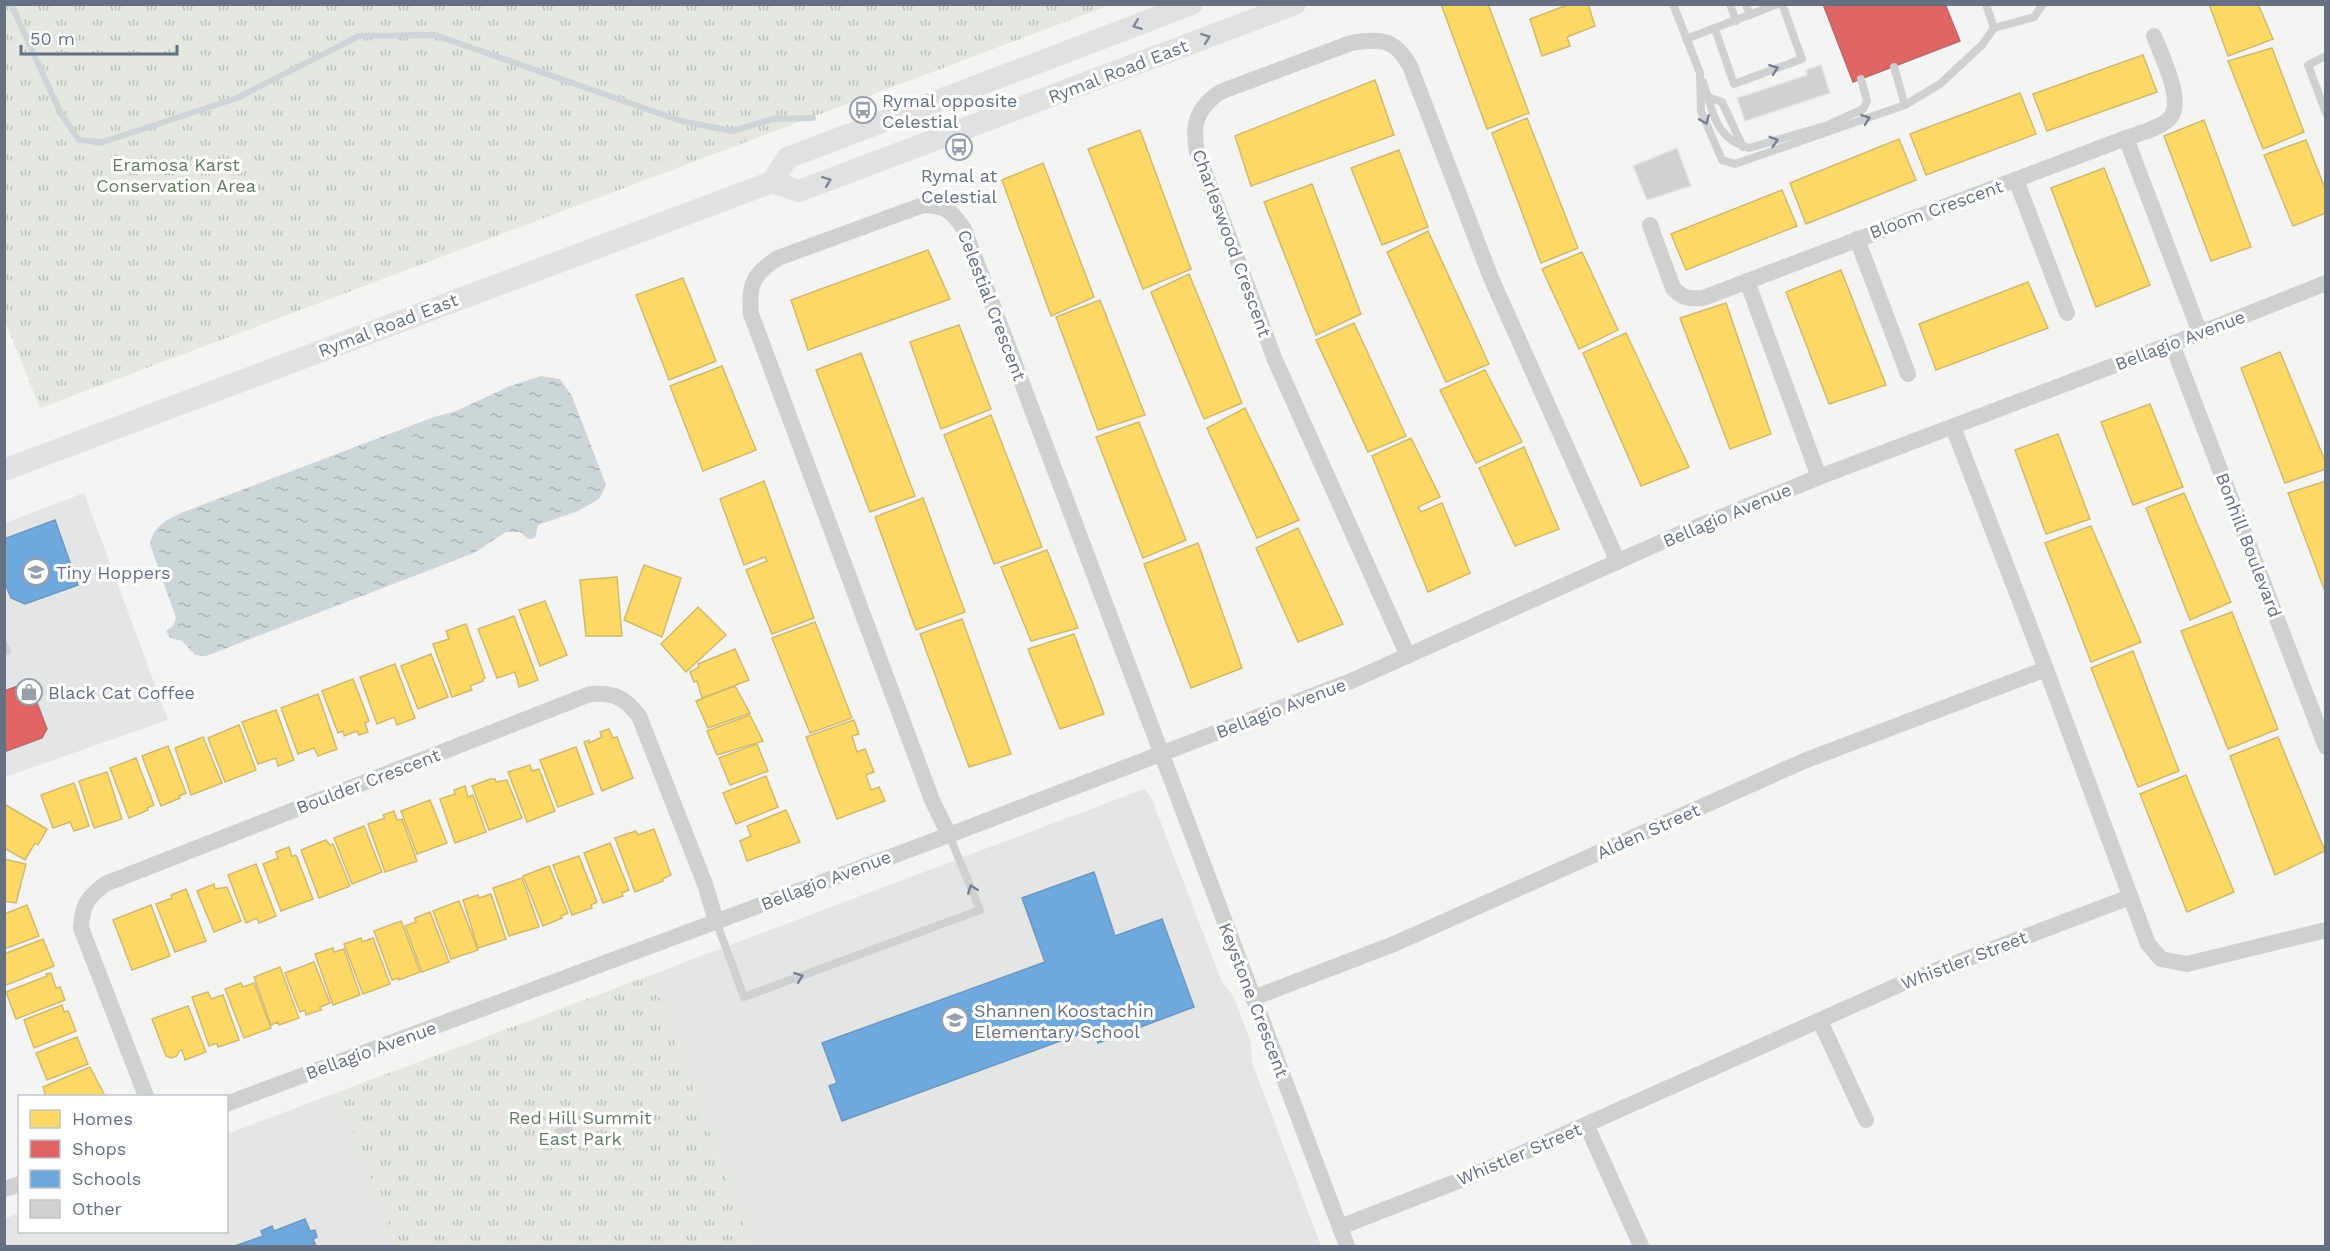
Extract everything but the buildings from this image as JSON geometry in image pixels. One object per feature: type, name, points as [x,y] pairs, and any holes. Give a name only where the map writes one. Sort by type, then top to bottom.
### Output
[{"type":"main road","name":"Rymal Road East","points":[[4,470],[772,182],[787,158],[1192,4]]},
{"type":"main road","name":"Rymal Road East","points":[[772,182],[799,191],[1295,4]]},
{"type":"street","name":"Bloom Crescent","points":[[1650,225],[1674,288],[1680,296],[1689,299],[1703,298],[2157,126],[2170,118],[2175,109],[2176,98],[2154,36]]},
{"type":"street","name":"Charleswood Crescent","points":[[1408,656],[1275,360],[1197,152],[1194,135],[1196,119],[1207,102],[1220,92],[1351,42],[1373,39],[1388,42],[1401,50],[1410,66],[1491,278],[1618,562]]},
{"type":"street","points":[[2126,138],[2200,333]]},
{"type":"street","points":[[2016,180],[2067,313]]},
{"type":"street","name":"Celestial Crescent","points":[[949,834],[932,800],[751,314],[749,295],[755,277],[765,266],[778,258],[923,205],[940,206],[953,213],[964,229],[1162,753]]},
{"type":"street","points":[[1857,239],[1908,374]]},
{"type":"street","points":[[1747,281],[1819,477]]},
{"type":"street","name":"Bellagio Avenue","points":[[228,1103],[1351,681],[1677,535],[1819,477],[2325,284]]},
{"type":"street","name":"Bonhill Boulevard","points":[[2172,344],[2325,747]]},
{"type":"street","points":[[1953,427],[2148,944],[2161,959],[2187,964],[2325,930]]},
{"type":"street","name":"Alden Street","points":[[1253,998],[1394,944],[1804,761],[2046,669]]},
{"type":"street","name":"Boulder Crescent","points":[[146,1095],[81,928],[81,910],[92,894],[105,884],[590,694],[609,693],[629,703],[639,716],[705,884],[716,921]]},
{"type":"street","name":"Keystone Crescent","points":[[1162,753],[1347,1246]]},
{"type":"street","name":"Whistler Street","points":[[1340,1227],[1471,1176],[1587,1126],[1903,983],[2130,897]]},
{"type":"street","points":[[1820,1021],[1866,1120]]},
{"type":"street","points":[[1587,1126],[1641,1246]]},
{"type":"lane","points":[[1673,4],[1717,123],[1724,136],[1743,147],[1749,148],[1828,125],[1863,109],[1866,102],[1861,79]]},
{"type":"lane","points":[[1730,4],[1736,21]]},
{"type":"lane","points":[[1746,4],[1750,15]]},
{"type":"lane","points":[[1686,39],[1736,21],[1762,7],[1780,4],[1803,59],[1734,84],[1715,29]]},
{"type":"lane","points":[[1986,4],[1994,28]]},
{"type":"lane","points":[[1700,73],[1701,111],[1722,159],[1735,164],[1905,105],[1940,84],[1982,45],[1994,28],[2034,17],[2043,4]]},
{"type":"lane","points":[[2325,56],[2308,64],[2325,113]]},
{"type":"lane","points":[[1894,67],[1905,105]]},
{"type":"lane","points":[[1708,97],[1722,102],[1743,147]]},
{"type":"lane","points":[[4,645],[6,651],[4,651]]},
{"type":"lane","points":[[716,921],[744,997],[980,910],[949,834]]},
{"type":"shaded area","points":[[84,493],[168,720],[5,777],[5,523]]},
{"type":"shaded area","name":"Shannen Koostachin Elementary School","points":[[1144,789],[1151,797],[1222,982],[1234,997],[1251,1043],[1252,1062],[1321,1246],[752,1246],[651,975]]},
{"type":"shaded area","points":[[338,1092],[397,1246],[5,1246],[4,1219],[18,1213],[18,1233],[228,1233],[228,1134]]},
{"type":"green space","name":"Eramosa Karst Conservation Area","points":[[4,5],[1110,5],[40,408],[5,321]]},
{"type":"green space","name":"Red Hill Summit East Park","points":[[651,975],[752,1246],[397,1246],[338,1092]]},
{"type":"water","points":[[541,376],[560,379],[572,396],[606,485],[599,499],[578,511],[538,525],[535,538],[528,539],[520,532],[506,532],[474,553],[206,656],[195,655],[182,641],[170,638],[166,631],[173,626],[176,618],[150,544],[157,528],[165,522],[181,513],[434,417],[456,411],[510,386]]},
{"type":"waterway","points":[[11,4],[61,114],[79,140],[103,142],[237,98],[359,36],[435,35],[681,121],[732,131],[773,119],[813,118]]},
{"type":"place","name":"Rymal opposite Celestial","points":[[863,110]]},
{"type":"place","name":"Rymal at Celestial","points":[[959,147]]},
{"type":"place","name":"Tiny Hoppers","points":[[36,572]]},
{"type":"place","name":"Black Cat Coffee","points":[[29,692]]},
{"type":"place","name":"Shannen Koostachin Elementary School","points":[[955,1020]]}]
